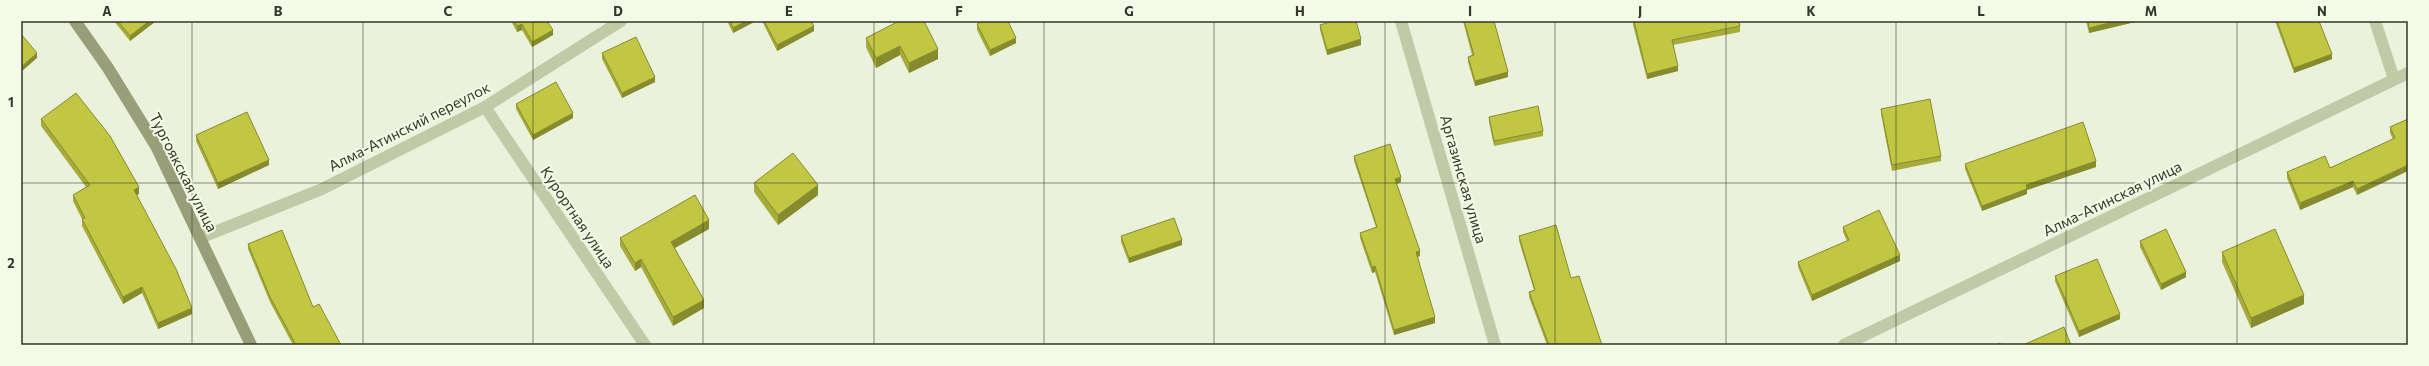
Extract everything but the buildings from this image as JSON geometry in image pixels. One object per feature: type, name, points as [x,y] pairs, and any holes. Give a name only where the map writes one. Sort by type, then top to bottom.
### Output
[{"type":"main road","name":"Тургоякская улица","points":[[75,21],[108,68],[156,146],[251,345]]},
{"type":"street","name":"Алма-Атинский переулок","points":[[200,238],[322,190],[485,107],[621,21]]},
{"type":"street","name":"Аргазинская улица","points":[[1401,21],[1495,345]]},
{"type":"street","points":[[2375,21],[2394,79]]},
{"type":"street","name":"Алма-Атинская улица","points":[[1844,345],[2408,73]]},
{"type":"street","name":"Курортная улица","points":[[485,107],[646,345]]}]
